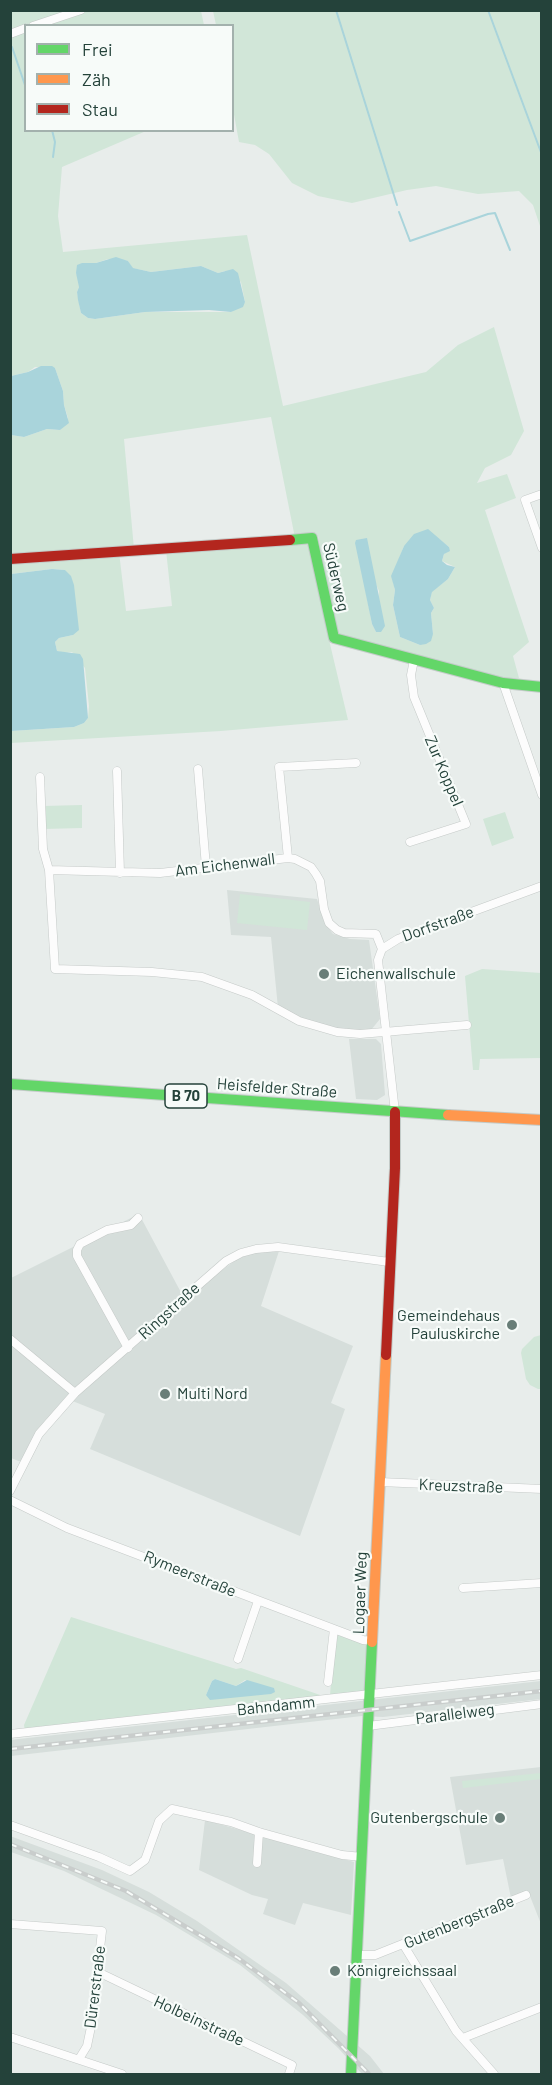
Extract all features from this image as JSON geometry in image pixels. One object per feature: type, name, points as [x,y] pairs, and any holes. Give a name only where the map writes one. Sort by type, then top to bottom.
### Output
[{"type":"street","points":[[39,24],[81,10]]},
{"type":"street","points":[[542,494],[525,500],[542,548]]},
{"type":"street","name":"Süderweg","points":[[10,559],[312,538],[334,638],[503,683],[542,687]]},
{"type":"street","name":"Zur Koppel","points":[[410,842],[466,824],[414,697],[411,675],[414,660]]},
{"type":"street","points":[[503,683],[542,795]]},
{"type":"street","points":[[288,858],[279,767],[356,763]]},
{"type":"street","points":[[198,769],[206,867]]},
{"type":"street","points":[[117,771],[120,873]]},
{"type":"street","points":[[40,777],[43,849],[49,870],[55,969],[152,972],[202,977],[252,995],[281,1012],[338,1032],[360,1034],[467,1025]]},
{"type":"street","name":"Am Eichenwall","points":[[49,870],[160,873],[288,858],[303,862],[316,874],[320,881],[324,909],[330,923],[337,930],[344,933],[376,934],[382,949]]},
{"type":"street","name":"Dorfstraße","points":[[395,1112],[378,960],[382,949],[398,939],[542,886]]},
{"type":"street","name":"Heisfelder Straße","points":[[10,1084],[395,1112],[542,1120]]},
{"type":"street","name":"Logaer Weg","points":[[351,2074],[395,1168],[395,1112]]},
{"type":"street","points":[[128,1348],[77,1256],[77,1250],[80,1244],[107,1230],[131,1225],[138,1218]]},
{"type":"street","name":"Ringstraße","points":[[10,1491],[39,1434],[75,1394],[226,1261],[241,1253],[278,1247],[389,1262]]},
{"type":"street","points":[[10,1338],[75,1394]]},
{"type":"street","name":"Kreuzstraße","points":[[380,1482],[542,1488]]},
{"type":"street","name":"Rymeerstraße","points":[[10,1500],[67,1528],[363,1640],[373,1641]]},
{"type":"street","points":[[463,1588],[542,1583]]},
{"type":"street","points":[[238,1659],[258,1601]]},
{"type":"street","points":[[328,1682],[334,1629]]},
{"type":"street","name":"Bahndamm","points":[[10,1734],[542,1675]]},
{"type":"street","name":"Parallelweg","points":[[368,1726],[542,1704]]},
{"type":"street","points":[[10,1825],[99,1857],[130,1871],[145,1860],[159,1821],[172,1809],[231,1822],[342,1855],[362,1857]]},
{"type":"street","points":[[257,1863],[259,1832]]},
{"type":"street","name":"Gutenbergstraße","points":[[358,1955],[375,1955],[526,1895]]},
{"type":"street","name":"Dürerstraße","points":[[10,1924],[102,1931],[87,2046],[79,2059]]},
{"type":"street","points":[[403,1944],[456,2031],[494,2074]]},
{"type":"street","name":"Holbeinstraße","points":[[98,1972],[292,2065],[289,2074]]},
{"type":"street","points":[[463,2038],[542,2007]]},
{"type":"street","points":[[10,2037],[122,2074]]},
{"type":"shaded area","name":"Eichenwallschule","points":[[227,890],[317,899],[325,924],[333,934],[350,939],[369,940],[380,1019],[371,1030],[337,1030],[301,1020],[278,1008],[271,937],[231,935]]},
{"type":"shaded area","points":[[349,1039],[376,1039],[381,1044],[385,1095],[377,1100],[356,1099]]},
{"type":"shaded area","points":[[139,1214],[184,1298],[240,1257],[256,1252],[279,1251],[261,1306],[353,1346],[331,1403],[345,1409],[300,1536],[90,1449],[105,1414],[65,1398],[36,1433],[21,1462],[11,1458],[11,1278]]},
{"type":"shaded area","points":[[541,1681],[541,1699],[383,1717],[362,1716],[11,1756],[10,1740]]},
{"type":"shaded area","name":"Gutenbergschule","points":[[541,1767],[541,1924],[528,1891],[511,1898],[503,1859],[466,1865],[450,1777]]},
{"type":"shaded area","points":[[205,1820],[354,1862],[351,1915],[303,1903],[295,1925],[263,1914],[268,1899],[252,1895],[199,1870]]},
{"type":"shaded area","points":[[10,1836],[102,1870],[149,1892],[197,1921],[286,1983],[370,2056],[384,2074],[362,2074],[303,2015],[240,1965],[156,1915],[64,1871],[11,1852]]},
{"type":"green space","points":[[11,11],[201,11],[204,24],[24,24],[24,132],[144,132],[62,167],[58,216],[63,252],[247,235],[283,406],[426,372],[458,345],[494,327],[524,431],[511,455],[485,468],[477,483],[507,474],[516,498],[485,510],[529,642],[513,656],[519,678],[502,680],[337,634],[318,536],[295,538],[271,417],[124,439],[134,549],[119,552],[126,611],[172,606],[166,550],[303,541],[311,548],[348,720],[221,731],[11,743],[11,731],[74,727],[84,723],[88,718],[89,706],[85,668],[72,652],[57,651],[55,642],[59,638],[73,635],[65,570],[52,569],[11,574],[11,435],[24,437],[47,429],[60,430],[68,418],[63,391],[55,368],[35,367],[28,372],[11,376]],"holes":[[[108,259],[128,261],[132,268],[151,272],[201,266],[218,273],[225,271],[241,282],[245,302],[231,312],[145,312],[95,319],[88,318],[81,313],[77,292],[79,280],[76,273],[82,263],[96,263]],[[439,539],[449,547],[442,561],[455,567],[448,579],[432,591],[430,600],[434,608],[431,613],[433,634],[420,645],[400,637],[393,605],[395,590],[392,577],[404,546]],[[356,540],[379,591],[376,632],[372,624]]]},
{"type":"green space","points":[[213,11],[541,11],[541,229],[533,205],[519,191],[478,194],[436,186],[407,190],[352,203],[318,196],[292,183],[269,154],[255,145],[239,142],[234,114],[234,24],[216,24]]},
{"type":"green space","points":[[82,805],[82,828],[44,829],[43,806]]},
{"type":"green space","points":[[505,812],[514,838],[492,846],[483,819]]},
{"type":"green space","points":[[240,894],[310,902],[307,930],[237,923]]},
{"type":"green space","points":[[482,969],[541,973],[541,1058],[480,1059],[479,1070],[473,1070],[465,976]]},
{"type":"green space","points":[[541,1335],[541,1389],[538,1389],[530,1385],[526,1379],[521,1353],[534,1337]]},
{"type":"green space","points":[[71,1617],[236,1669],[241,1668],[329,1698],[25,1732],[24,1725]],"holes":[[[215,1679],[236,1686],[245,1680],[271,1694],[206,1695]]]},
{"type":"green space","points":[[335,1634],[372,1647],[367,1693],[330,1695]]},
{"type":"green space","points":[[541,1773],[541,1779],[463,1788],[462,1781]]},
{"type":"water","points":[[116,257],[128,261],[133,268],[151,272],[201,266],[218,273],[233,269],[238,273],[245,302],[243,307],[231,312],[209,310],[145,312],[88,318],[81,313],[78,300],[77,265],[96,263]]},
{"type":"water","points":[[41,366],[55,368],[63,391],[69,423],[60,430],[47,429],[24,437],[11,435],[11,376]]},
{"type":"water","points":[[428,529],[449,547],[450,551],[444,554],[442,561],[455,567],[448,579],[432,592],[430,600],[434,608],[431,613],[433,634],[431,641],[420,645],[400,637],[393,605],[395,590],[391,576],[404,546],[414,534]]},
{"type":"water","points":[[367,538],[385,626],[381,632],[376,632],[372,624],[355,543],[356,540]]},
{"type":"water","points":[[52,569],[65,570],[71,576],[74,585],[79,630],[55,642],[57,651],[80,654],[83,659],[88,718],[84,723],[74,727],[11,731],[11,574]]},
{"type":"water","points":[[215,1679],[236,1686],[247,1680],[274,1688],[275,1692],[210,1700],[206,1695]]},
{"type":"waterway","points":[[336,10],[397,205]]},
{"type":"waterway","points":[[488,10],[542,155]]},
{"type":"waterway","points":[[12,47],[24,82]]},
{"type":"waterway","points":[[52,132],[55,142],[53,157]]},
{"type":"waterway","points":[[399,212],[410,241],[495,213],[510,250]]},
{"type":"railway","points":[[10,1749],[542,1691]]},
{"type":"railway","points":[[10,1844],[126,1891],[238,1958],[299,2003],[369,2074]]},
{"type":"traffic: fast","points":[[290,540],[312,538],[334,638],[503,683],[542,687]]},
{"type":"traffic: fast","points":[[10,1084],[448,1115]]},
{"type":"traffic: fast","points":[[351,2074],[372,1642]]},
{"type":"traffic: slow","points":[[448,1115],[542,1120]]},
{"type":"traffic: slow","points":[[372,1642],[386,1355]]},
{"type":"traffic: jam","points":[[10,559],[290,540]]},
{"type":"traffic: jam","points":[[386,1355],[395,1168],[395,1112]]},
{"type":"place","name":"Eichenwallschule","points":[[324,974]]},
{"type":"place","name":"Gemeindehaus Pauluskirche","points":[[512,1325]]},
{"type":"place","name":"Multi Nord","points":[[165,1394]]},
{"type":"place","name":"Gutenbergschule","points":[[500,1818]]},
{"type":"place","name":"Königreichssaal","points":[[335,1971]]}]
